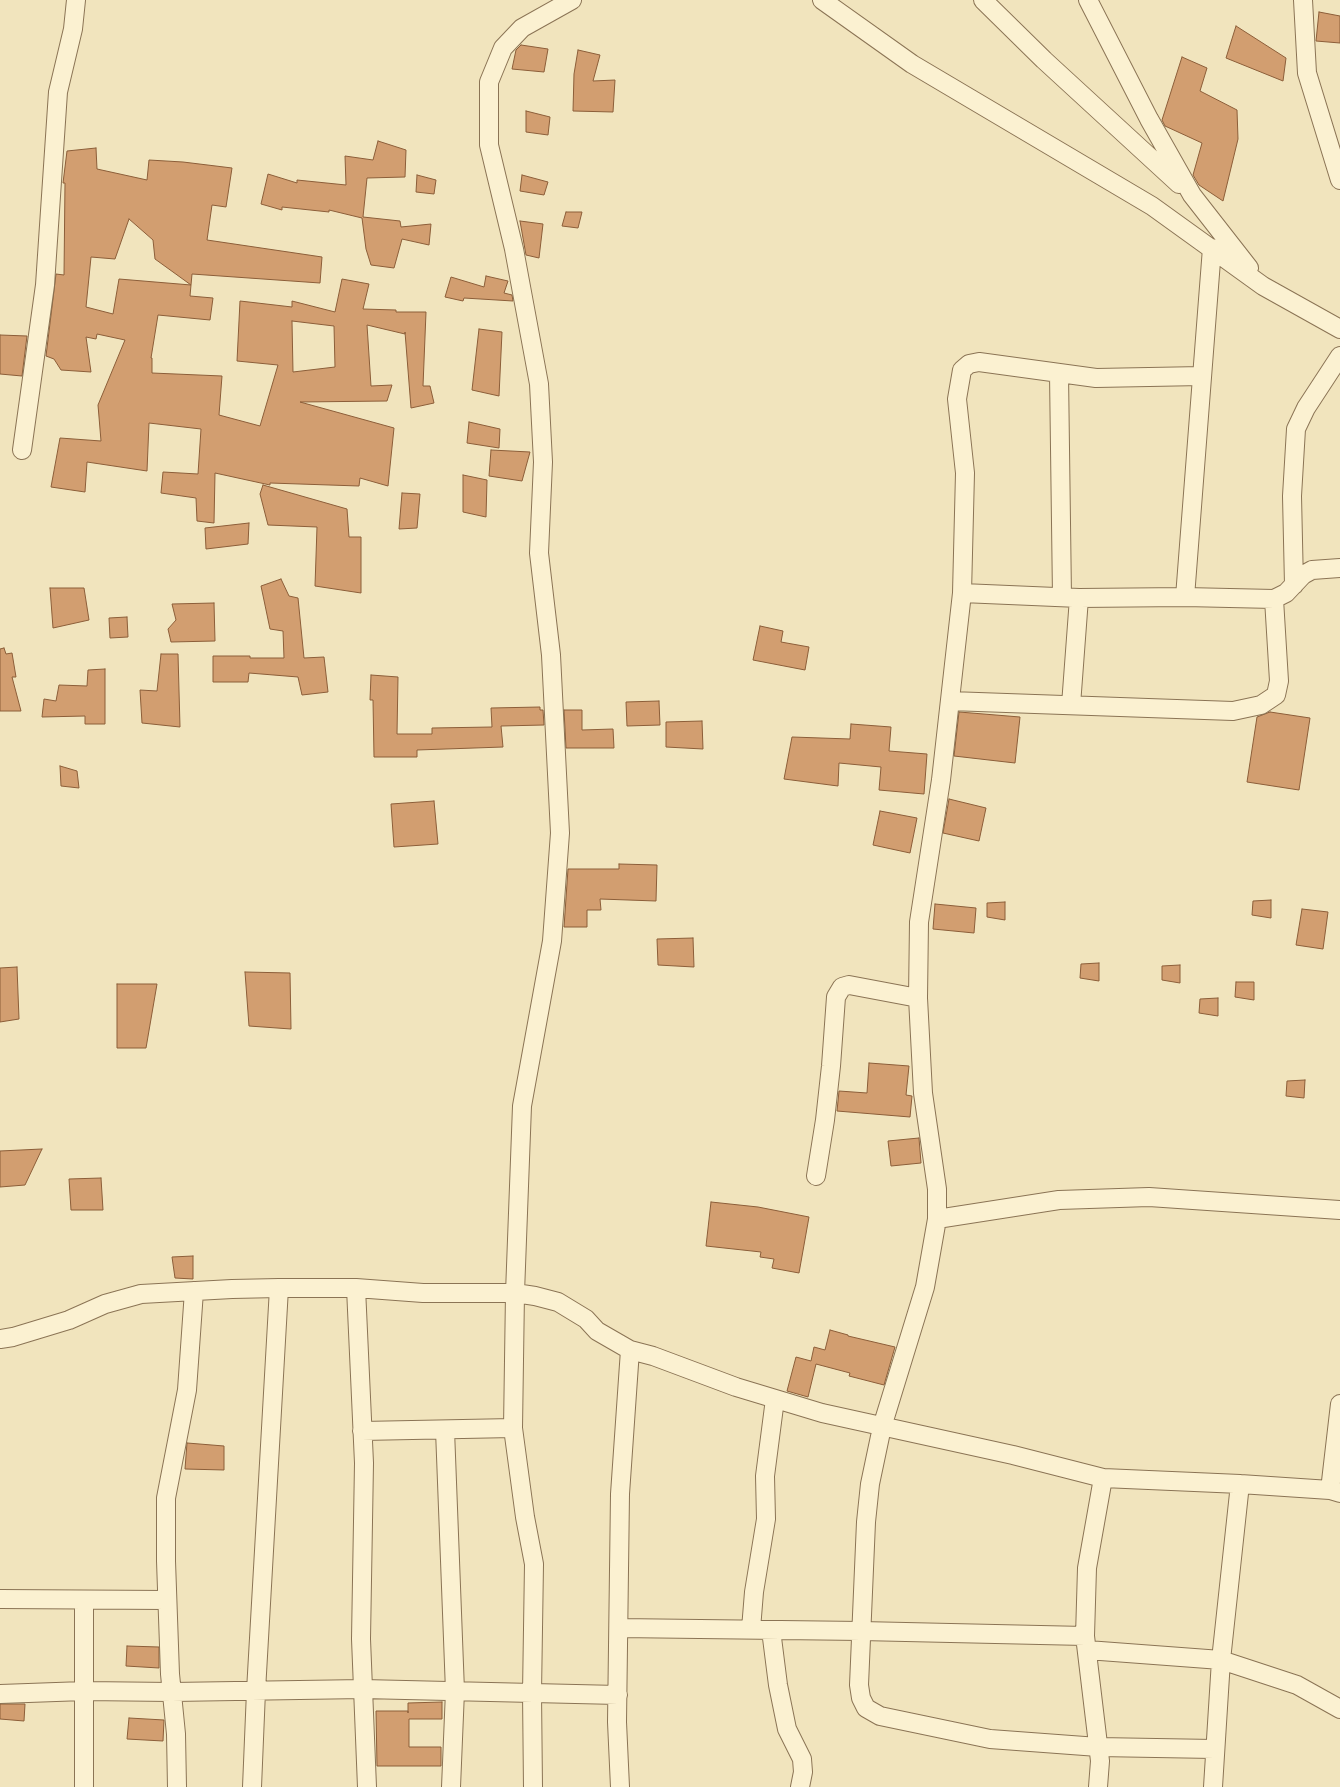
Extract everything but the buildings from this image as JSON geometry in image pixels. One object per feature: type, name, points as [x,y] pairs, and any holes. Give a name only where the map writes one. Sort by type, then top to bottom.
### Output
[{"type":"street","points":[[22,450],[45,285],[58,92],[74,30],[76,0]]},
{"type":"street","points":[[533,1787],[532,1693],[534,1564],[525,1517],[513,1428],[515,1293],[522,1106],[552,941],[560,834],[551,655],[539,553],[543,462],[539,384],[514,249],[489,145],[489,82],[503,48],[522,28],[572,0]]},
{"type":"street","points":[[822,0],[912,64],[1152,206],[1263,286],[1340,329]]},
{"type":"street","points":[[983,0],[1044,60],[1192,195]]},
{"type":"street","points":[[1088,0],[1149,119],[1192,195],[1263,286]]},
{"type":"street","points":[[1303,0],[1307,73],[1340,180]]},
{"type":"street","points":[[1185,596],[1212,248]]},
{"type":"street","points":[[1294,585],[1292,496],[1296,429],[1306,408],[1340,356]]},
{"type":"street","points":[[1202,376],[1096,378],[979,362],[969,364],[962,370],[957,399],[964,472],[962,592],[941,780],[918,922],[918,998],[922,1093],[937,1189],[937,1219],[925,1287],[882,1427],[870,1484],[866,1522],[859,1685],[861,1698],[866,1708],[880,1716],[990,1739],[1098,1747],[1214,1749]]},
{"type":"street","points":[[1059,374],[1062,597]]},
{"type":"street","points":[[962,592],[1079,598],[1185,596],[1274,599],[1286,593],[1303,575],[1312,570],[1340,568]]},
{"type":"street","points":[[1071,705],[1079,598]]},
{"type":"street","points":[[950,701],[1233,711],[1261,706],[1276,695],[1279,681],[1274,599]]},
{"type":"street","points":[[816,1176],[828,1089],[836,997],[842,988],[849,985],[918,998]]},
{"type":"street","points":[[937,1219],[1059,1200],[1148,1197],[1340,1210]]},
{"type":"street","points":[[252,1787],[279,1288]]},
{"type":"street","points":[[0,1339],[13,1337],[69,1320],[104,1304],[141,1294],[279,1288],[356,1288],[423,1293],[515,1293],[558,1302],[586,1319],[597,1331],[630,1350],[653,1356],[736,1387],[822,1413],[1013,1455],[1103,1478],[1240,1484],[1335,1492],[1340,1404]]},
{"type":"street","points":[[356,1288],[364,1463],[361,1638],[367,1787]]},
{"type":"street","points":[[177,1787],[176,1734],[167,1600],[166,1498],[187,1390],[194,1291]]},
{"type":"street","points":[[620,1787],[618,1696],[620,1494],[630,1350]]},
{"type":"street","points":[[751,1629],[754,1592],[766,1519],[765,1476],[775,1399]]},
{"type":"street","points":[[362,1431],[513,1428]]},
{"type":"street","points":[[444,1430],[455,1691],[451,1787]]},
{"type":"street","points":[[1098,1787],[1100,1761],[1086,1643],[1087,1568],[1103,1478]]},
{"type":"street","points":[[1212,1787],[1221,1660],[1240,1484]]},
{"type":"street","points":[[0,1599],[167,1600]]},
{"type":"street","points":[[84,1600],[84,1787]]},
{"type":"street","points":[[619,1628],[862,1630],[1086,1643],[1221,1660],[1296,1685],[1340,1709]]},
{"type":"street","points":[[770,1630],[778,1685],[787,1729],[802,1759],[803,1772],[800,1787]]},
{"type":"street","points":[[0,1694],[84,1691],[172,1692],[363,1689],[618,1696]]}]
